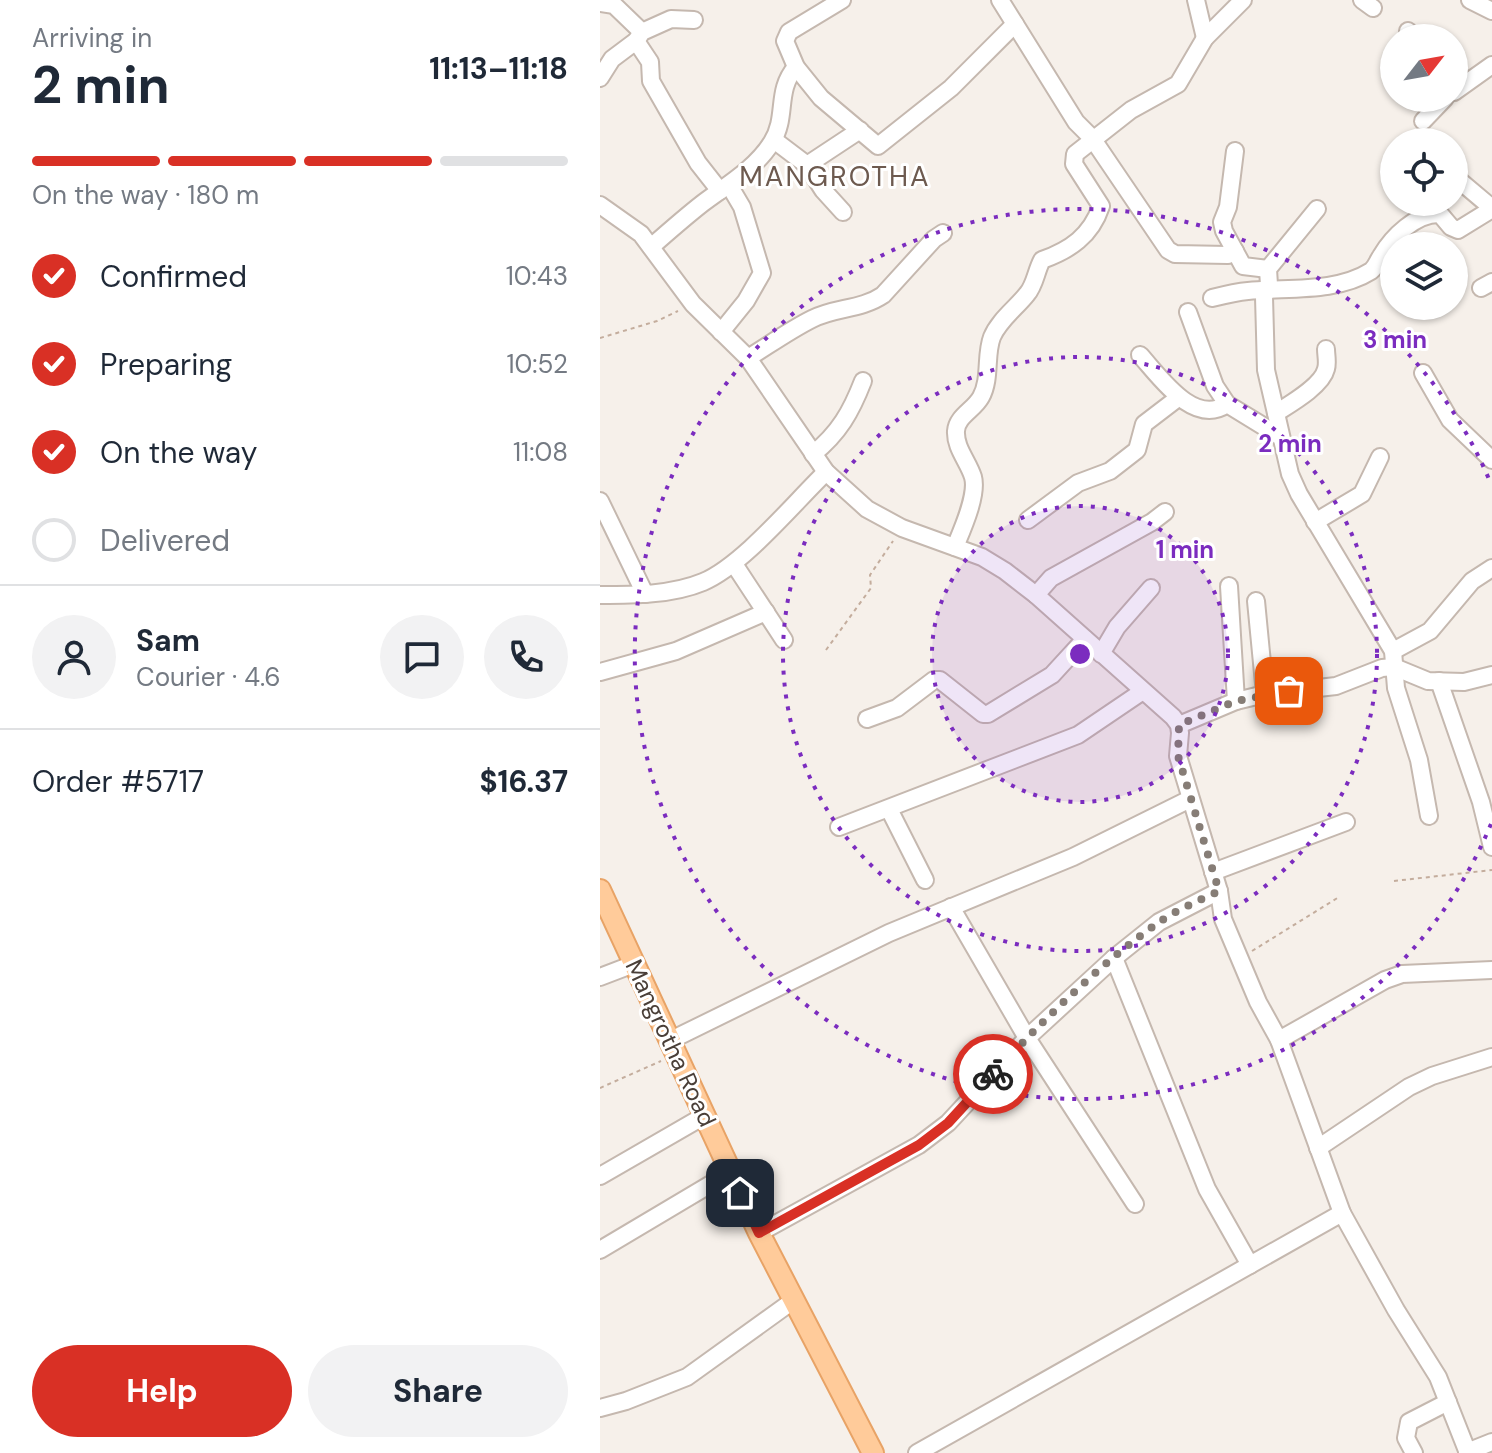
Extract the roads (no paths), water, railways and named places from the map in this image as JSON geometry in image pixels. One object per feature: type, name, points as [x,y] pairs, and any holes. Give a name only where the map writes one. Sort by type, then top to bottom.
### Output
[{"type":"main road","name":"Mangrotha Road","points":[[600,890],[759,1233],[873,1453]]},
{"type":"street","points":[[842,0],[786,36],[785,41],[796,67],[821,98],[875,146],[883,145],[913,116],[951,88],[1015,24]]},
{"type":"street","points":[[1000,0],[1076,122],[1092,138],[1168,250],[1175,254],[1214,255],[1228,255],[1235,251]]},
{"type":"street","points":[[1196,0],[1205,38]]},
{"type":"street","points":[[955,547],[975,486],[956,439],[956,427],[982,396],[992,338],[1030,291],[1042,260],[1067,251],[1081,239],[1099,212],[1099,200],[1074,164],[1075,154],[1131,110],[1178,84],[1205,38],[1243,0]]},
{"type":"street","points":[[1470,0],[1492,11]]},
{"type":"street","points":[[600,3],[614,5],[639,36],[650,62],[651,81],[698,163],[742,207],[762,273],[746,301],[721,332]]},
{"type":"street","points":[[600,78],[612,59],[639,36],[671,19],[694,20]]},
{"type":"street","points":[[1468,82],[1492,65]]},
{"type":"street","points":[[651,247],[725,188],[774,140],[782,115],[785,79],[796,67]]},
{"type":"street","points":[[1423,121],[1432,112]]},
{"type":"street","points":[[807,165],[860,130]]},
{"type":"street","points":[[774,140],[807,165],[823,190],[843,212]]},
{"type":"street","points":[[1235,151],[1228,207],[1222,222],[1243,266],[1268,269]]},
{"type":"street","points":[[1212,298],[1247,291],[1351,281],[1374,269],[1382,253],[1405,228],[1419,220],[1440,214],[1451,227],[1458,230],[1492,209],[1468,188]]},
{"type":"street","points":[[600,205],[641,234],[693,304],[748,358],[826,472],[867,509],[902,528],[982,557],[1036,595],[1179,725],[1178,756],[1219,891],[1223,919],[1258,1002],[1279,1040],[1342,1213],[1438,1377],[1467,1453],[1492,1442]]},
{"type":"street","points":[[1317,209],[1268,269],[1264,297],[1266,370],[1290,474],[1394,659],[1396,688],[1419,760],[1429,816]]},
{"type":"street","points":[[748,358],[815,317],[874,301],[943,233]]},
{"type":"street","points":[[1188,312],[1215,386],[1227,404],[1281,437]]},
{"type":"street","points":[[1276,413],[1323,378],[1327,368],[1326,349]]},
{"type":"street","points":[[1140,355],[1178,398],[1209,411],[1217,411],[1227,404]]},
{"type":"street","points":[[1423,373],[1450,420],[1492,460]]},
{"type":"street","points":[[813,454],[843,425],[863,381]]},
{"type":"street","points":[[1028,520],[1078,483],[1110,471],[1137,450],[1144,424],[1178,398]]},
{"type":"street","points":[[1315,522],[1362,494],[1380,457]]},
{"type":"street","points":[[600,595],[645,594],[701,583],[734,564],[826,472]]},
{"type":"street","points":[[600,501],[645,594]]},
{"type":"street","points":[[1036,595],[1051,578],[1165,512]]},
{"type":"street","points":[[734,564],[784,640]]},
{"type":"street","points":[[1179,725],[1236,701],[1265,694],[1336,686],[1382,668],[1430,631],[1472,581],[1492,568]]},
{"type":"street","points":[[1229,586],[1236,701]]},
{"type":"street","points":[[1101,654],[1117,627],[1151,588]]},
{"type":"street","points":[[1256,601],[1265,694]]},
{"type":"street","points":[[600,672],[676,651],[766,612]]},
{"type":"street","points":[[867,719],[897,708],[934,680],[940,680],[983,714],[988,714],[1052,675],[1085,639]]},
{"type":"street","points":[[1394,659],[1428,681],[1464,682],[1492,675]]},
{"type":"street","points":[[1439,681],[1481,802],[1492,847]]},
{"type":"street","points":[[839,827],[1078,735],[1143,691]]},
{"type":"street","points":[[672,1047],[889,933],[1073,857],[1190,799]]},
{"type":"street","points":[[889,809],[925,880]]},
{"type":"street","points":[[1213,872],[1346,822]]},
{"type":"street","points":[[759,1233],[919,1145],[948,1123],[1027,1038],[1114,958],[1159,922],[1219,891]]},
{"type":"street","points":[[951,907],[1027,1038],[1135,1204]]},
{"type":"street","points":[[1114,958],[1207,1189],[1250,1265]]},
{"type":"street","points":[[600,977],[634,964]]},
{"type":"street","points":[[1279,1040],[1385,980],[1402,974],[1492,970]]},
{"type":"street","points":[[1318,1148],[1409,1087],[1432,1076],[1492,1057]]},
{"type":"street","points":[[600,1176],[704,1116]]},
{"type":"street","points":[[600,1250],[731,1172]]},
{"type":"street","points":[[917,1453],[1342,1213]]},
{"type":"street","points":[[600,1408],[687,1377],[794,1300]]},
{"type":"street","points":[[1414,1453],[1406,1438],[1409,1422],[1448,1402]]},
{"type":"district","name":"MANGROTHA","points":[[835,176]]}]
